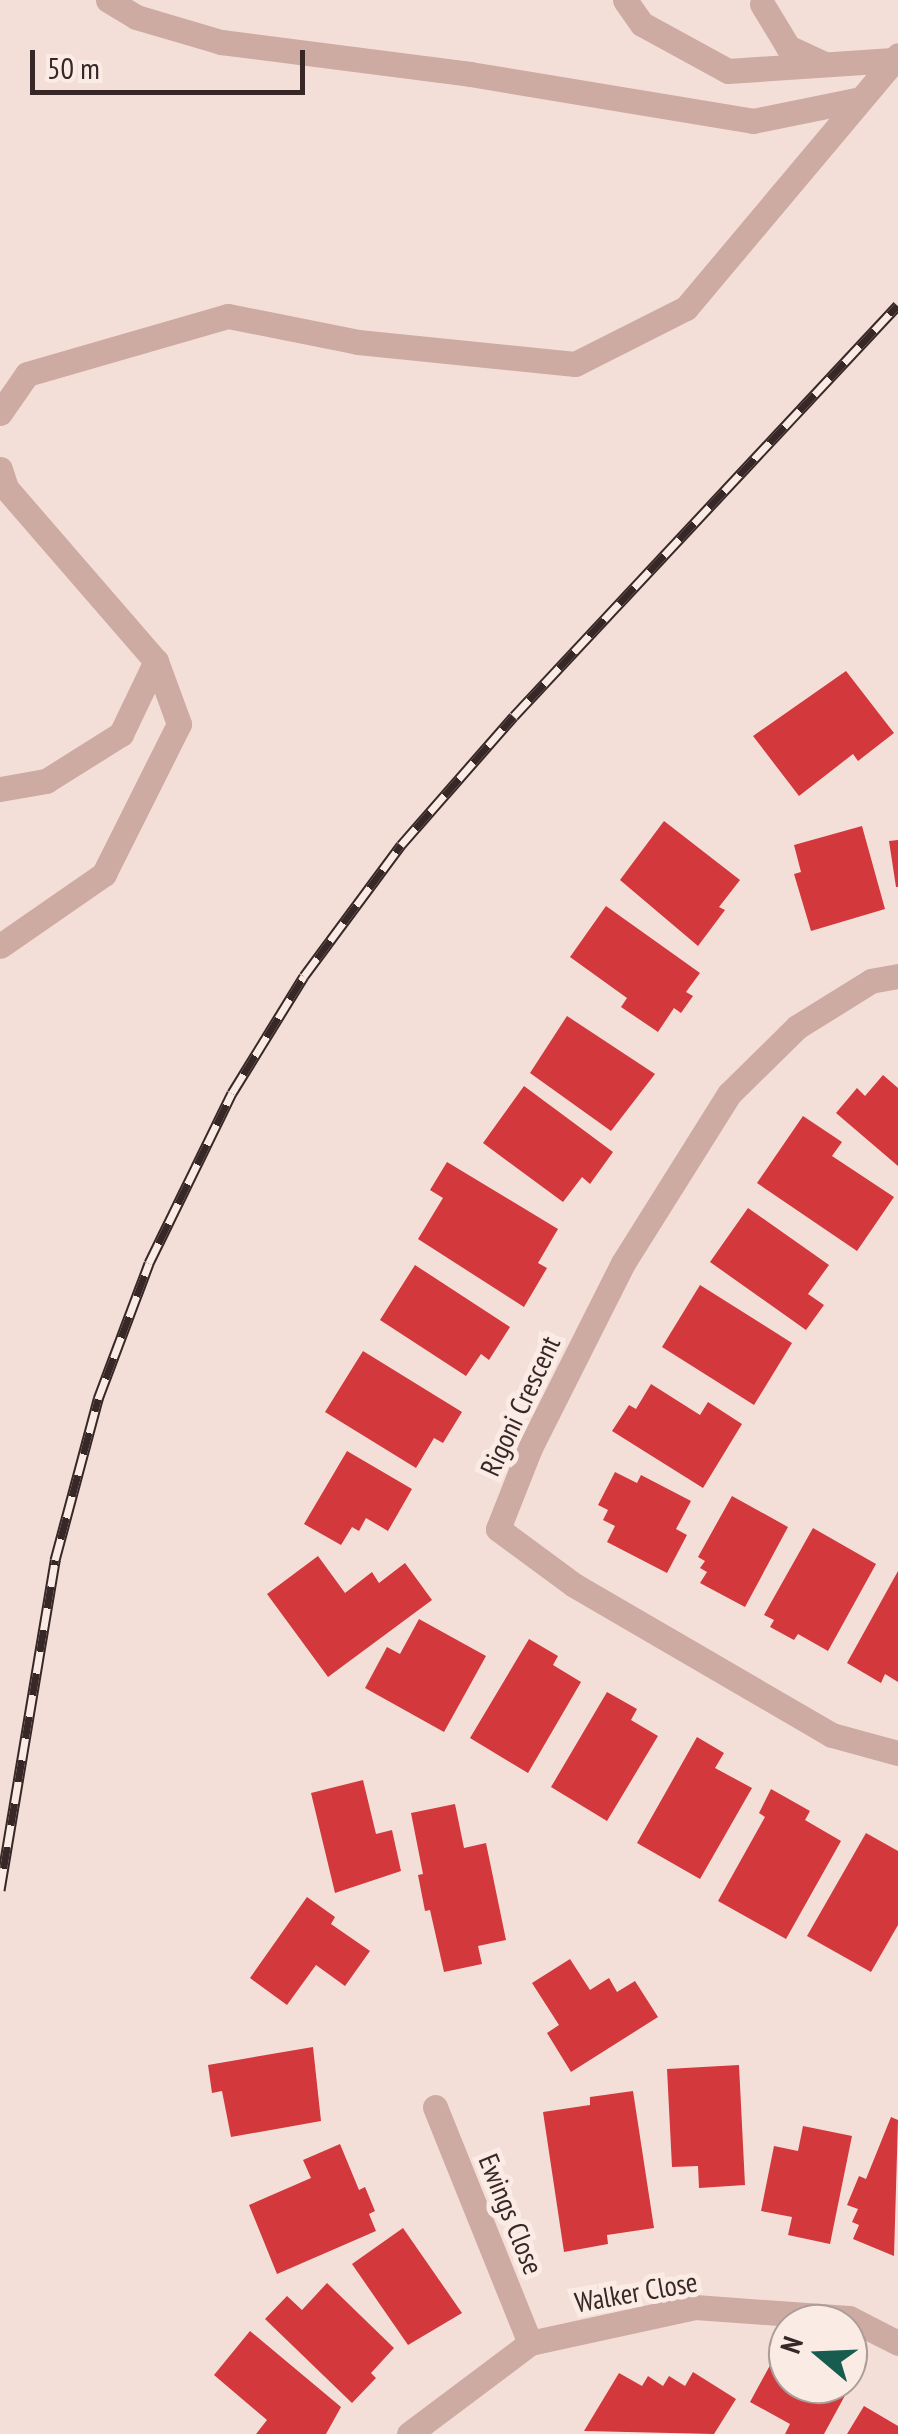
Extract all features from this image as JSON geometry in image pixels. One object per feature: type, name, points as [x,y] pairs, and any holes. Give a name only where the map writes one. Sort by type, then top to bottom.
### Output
[{"type":"street","points":[[108,0],[136,18],[222,42],[470,74],[753,120],[861,99]]},
{"type":"street","points":[[624,0],[642,24],[728,71],[896,58]]},
{"type":"street","points":[[762,4],[788,47],[828,64]]},
{"type":"street","points":[[0,413],[26,374],[228,316],[358,342],[576,364],[686,308],[896,58]]},
{"type":"street","points":[[0,469],[6,488],[156,660],[179,724],[104,874],[0,946]]},
{"type":"street","points":[[0,789],[46,781],[121,734],[156,660]]},
{"type":"street","name":"Rigoni Crescent","points":[[898,976],[871,981],[797,1028],[729,1094],[622,1263],[530,1448],[498,1530],[574,1585],[832,1735],[898,1753]]},
{"type":"street","name":"Ewings Close","points":[[435,2107],[530,2343]]},
{"type":"street","name":"Walker Close","points":[[409,2434],[530,2343],[695,2307],[849,2318],[898,2343]]},
{"type":"building","points":[[846,671],[894,733],[858,761],[853,754],[799,796],[753,736]]},
{"type":"building","points":[[664,821],[740,880],[719,907],[725,910],[698,946],[620,880]]},
{"type":"building","points":[[862,826],[885,909],[811,931],[794,874],[801,872],[794,845]]},
{"type":"building","points":[[898,840],[898,887],[896,887],[889,841]]},
{"type":"building","points":[[606,906],[700,973],[686,992],[693,996],[681,1013],[674,1008],[658,1032],[621,1007],[627,998],[570,957]]},
{"type":"building","points":[[567,1016],[655,1074],[611,1131],[530,1073]]},
{"type":"building","points":[[883,1075],[898,1088],[898,1166],[836,1113],[857,1088],[865,1096]]},
{"type":"building","points":[[524,1086],[613,1152],[590,1184],[582,1177],[563,1202],[483,1143]]},
{"type":"building","points":[[803,1116],[842,1142],[832,1156],[894,1197],[857,1251],[757,1183]]},
{"type":"building","points":[[447,1162],[558,1229],[538,1263],[547,1268],[524,1307],[418,1239],[443,1198],[430,1190]]},
{"type":"building","points":[[748,1208],[829,1265],[808,1294],[824,1305],[806,1330],[710,1262]]},
{"type":"building","points":[[415,1265],[510,1327],[489,1360],[481,1354],[466,1376],[380,1320]]},
{"type":"building","points":[[700,1285],[792,1343],[754,1405],[662,1347]]},
{"type":"building","points":[[363,1351],[462,1412],[443,1443],[434,1438],[416,1468],[325,1412]]},
{"type":"building","points":[[651,1384],[700,1415],[708,1402],[742,1424],[703,1488],[612,1431],[629,1405],[636,1409]]},
{"type":"building","points":[[347,1451],[412,1489],[388,1531],[366,1518],[359,1531],[352,1527],[341,1545],[304,1524]]},
{"type":"building","points":[[615,1472],[637,1483],[641,1475],[691,1501],[676,1529],[687,1535],[667,1573],[607,1542],[615,1526],[603,1520],[608,1510],[598,1505]]},
{"type":"building","points":[[732,1496],[788,1527],[745,1607],[700,1583],[707,1572],[700,1568],[705,1561],[698,1557]]},
{"type":"building","points":[[813,1528],[876,1564],[828,1651],[798,1634],[794,1640],[770,1627],[774,1620],[764,1615]]},
{"type":"building","points":[[318,1556],[345,1593],[372,1572],[379,1583],[405,1563],[432,1600],[328,1677],[267,1594]]},
{"type":"building","points":[[898,1571],[898,1682],[885,1674],[881,1683],[847,1663]]},
{"type":"building","points":[[419,1619],[486,1656],[444,1732],[365,1688],[387,1647],[400,1654]]},
{"type":"building","points":[[529,1639],[558,1656],[553,1665],[581,1682],[528,1773],[470,1738]]},
{"type":"building","points":[[607,1692],[637,1709],[631,1720],[658,1736],[607,1821],[551,1787]]},
{"type":"building","points":[[697,1737],[724,1753],[715,1768],[752,1788],[700,1879],[637,1843]]},
{"type":"building","points":[[363,1780],[376,1834],[392,1830],[401,1871],[335,1893],[311,1793]]},
{"type":"building","points":[[771,1789],[810,1811],[805,1820],[841,1841],[786,1939],[718,1901],[765,1817],[759,1813]]},
{"type":"building","points":[[455,1804],[464,1848],[486,1843],[506,1940],[478,1946],[482,1964],[444,1972],[430,1910],[425,1911],[418,1875],[423,1874],[411,1813]]},
{"type":"building","points":[[866,1833],[898,1851],[898,1925],[871,1972],[807,1936]]},
{"type":"building","points":[[307,1897],[335,1917],[331,1924],[370,1951],[345,1986],[316,1965],[287,2005],[250,1978]]},
{"type":"building","points":[[570,1959],[590,1990],[609,1978],[617,1992],[635,1981],[658,2017],[571,2072],[547,2033],[559,2025],[532,1983]]},
{"type":"building","points":[[313,2047],[321,2121],[231,2137],[222,2091],[212,2093],[208,2065]]},
{"type":"building","points":[[739,2065],[745,2185],[699,2188],[698,2166],[672,2167],[667,2069]]},
{"type":"building","points":[[633,2091],[654,2228],[607,2235],[608,2244],[564,2252],[543,2112],[590,2105],[590,2097]]},
{"type":"building","points":[[891,2117],[898,2120],[894,2256],[853,2239],[859,2225],[852,2222],[858,2209],[847,2205],[859,2176],[866,2179]]},
{"type":"building","points":[[803,2126],[852,2136],[830,2244],[788,2235],[792,2217],[761,2211],[774,2146],[798,2151]]},
{"type":"building","points":[[340,2144],[359,2190],[365,2187],[375,2211],[369,2214],[376,2231],[277,2274],[249,2205],[311,2178],[303,2160]]},
{"type":"building","points":[[403,2228],[462,2313],[408,2345],[352,2264]]},
{"type":"building","points":[[327,2283],[394,2348],[371,2373],[376,2378],[352,2403],[265,2319],[287,2296],[302,2310]]},
{"type":"building","points":[[250,2331],[341,2407],[326,2434],[256,2434],[267,2420],[214,2375]]},
{"type":"building","points":[[768,2369],[768,2404],[840,2404],[824,2434],[785,2434],[790,2424],[750,2402]]},
{"type":"building","points":[[693,2372],[736,2399],[714,2434],[584,2431],[619,2373],[642,2386],[648,2376],[663,2386],[669,2376],[685,2386]]},
{"type":"building","points":[[864,2406],[898,2426],[898,2434],[847,2434]]},
{"type":"railway","points":[[0,1890],[55,1560],[98,1399],[149,1263],[232,1093],[304,976],[401,845],[514,716],[898,305]]}]
